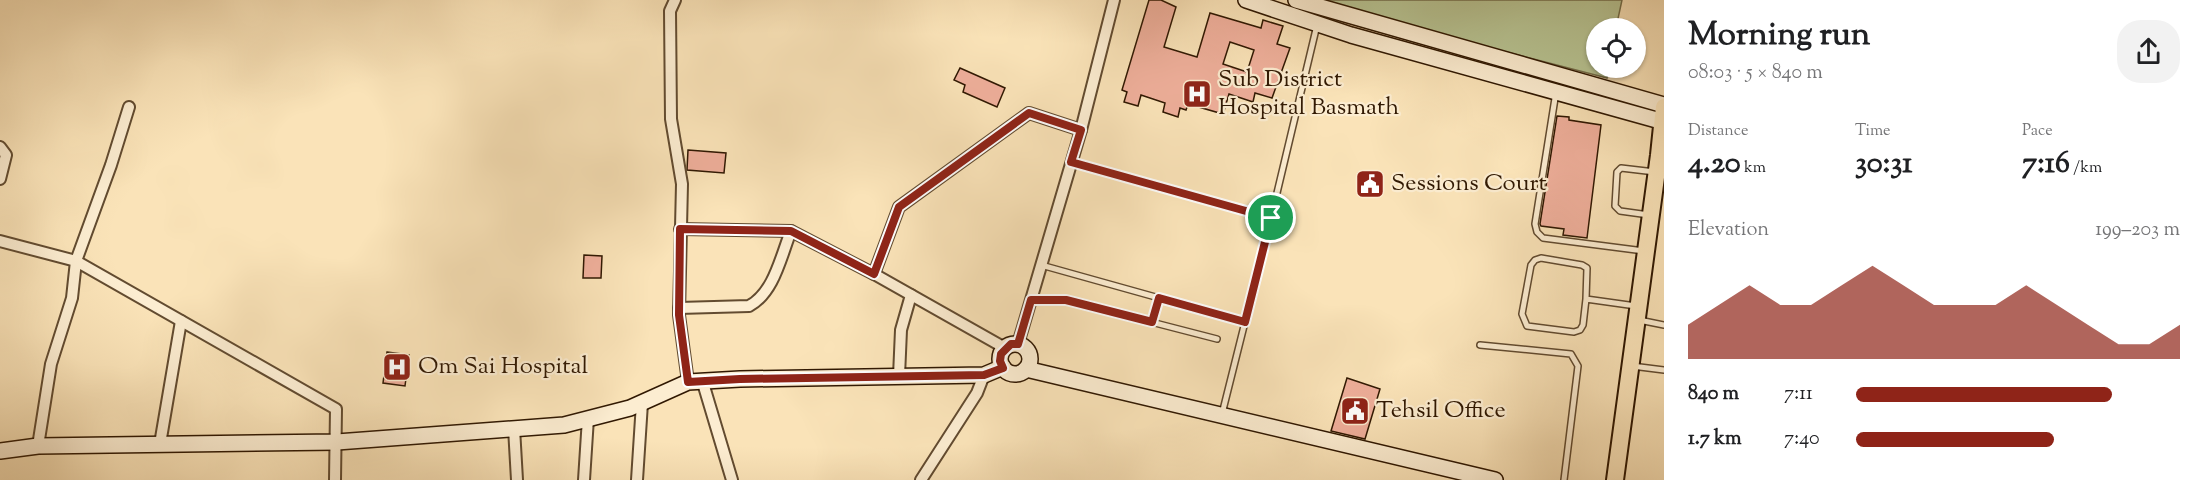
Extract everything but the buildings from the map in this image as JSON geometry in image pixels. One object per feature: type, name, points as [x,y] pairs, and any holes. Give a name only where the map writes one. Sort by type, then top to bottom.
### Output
[{"type":"main road","points":[[1246,0],[1351,35],[1556,91],[1663,114]]},
{"type":"main road","points":[[1296,0],[1663,114]]},
{"type":"main road","points":[[1615,480],[1657,172],[1662,156],[1663,114]]},
{"type":"main road","points":[[1012,346],[1025,348],[1029,354],[1026,369],[1017,374],[1003,368],[1000,361],[1001,354],[1012,346]]},
{"type":"main road","points":[[0,451],[38,446],[337,442],[564,424],[630,408],[696,383],[740,379],[984,375],[1003,368]]},
{"type":"main road","points":[[1026,369],[1221,415],[1445,474],[1495,480]]},
{"type":"street","points":[[675,0],[670,10],[671,118],[681,184],[679,308],[696,383],[732,480]]},
{"type":"street","points":[[680,229],[791,231],[1012,346],[1031,300],[1081,130],[1114,0]]},
{"type":"street","points":[[38,446],[51,364],[72,298],[76,261],[111,165],[129,107]]},
{"type":"street","points":[[874,274],[899,207],[1029,113],[1081,130]]},
{"type":"street","points":[[0,147],[6,155],[0,179]]},
{"type":"street","points":[[679,308],[748,306],[758,301],[768,289],[791,231]]},
{"type":"street","points":[[0,241],[76,261],[336,409],[335,480]]},
{"type":"street","points":[[899,376],[901,330],[911,295]]},
{"type":"street","points":[[160,444],[181,321]]},
{"type":"street","points":[[921,480],[977,393],[984,375]]},
{"type":"street","points":[[637,480],[642,403]]},
{"type":"street","points":[[584,480],[588,418]]},
{"type":"street","points":[[514,428],[517,480]]},
{"type":"lane","points":[[1221,415],[1317,24]]},
{"type":"lane","points":[[1556,91],[1535,224],[1537,232],[1543,238],[1646,251]]},
{"type":"lane","points":[[1071,162],[1271,218]]},
{"type":"lane","points":[[1651,216],[1620,211],[1614,206],[1617,172],[1621,168],[1657,172]]},
{"type":"lane","points":[[1541,258],[1582,265],[1587,268],[1586,299],[1583,325],[1580,330],[1574,332],[1527,326],[1523,321],[1522,314],[1532,265],[1541,258]]},
{"type":"lane","points":[[1041,265],[1245,322]]},
{"type":"lane","points":[[1152,322],[1159,298]]},
{"type":"lane","points":[[1586,299],[1637,313],[1664,325]]},
{"type":"lane","points":[[1031,300],[1066,300],[1217,339]]},
{"type":"lane","points":[[1479,345],[1571,354],[1576,359],[1578,366],[1564,480]]},
{"type":"lane","points":[[1630,366],[1664,370]]},
{"type":"green space","points":[[1318,0],[1622,0],[1618,18],[1586,18],[1586,73],[1371,17]]},
{"type":"place","name":"Sub District Hospital Basmath","points":[[1197,94]]},
{"type":"place","name":"Sessions Court","points":[[1370,184]]},
{"type":"place","name":"Om Sai Hospital","points":[[397,367]]},
{"type":"place","name":"Tehsil Office","points":[[1355,411]]},
{"type":"route","points":[[1029,113],[1081,130],[1071,162],[1271,218],[1245,322],[1159,298],[1152,322],[1066,300],[1031,300],[1018,344],[1011,344],[1001,354],[1000,361],[1003,368],[984,375],[688,382],[679,315],[680,229],[791,231],[874,274],[899,207],[1029,113]]}]
